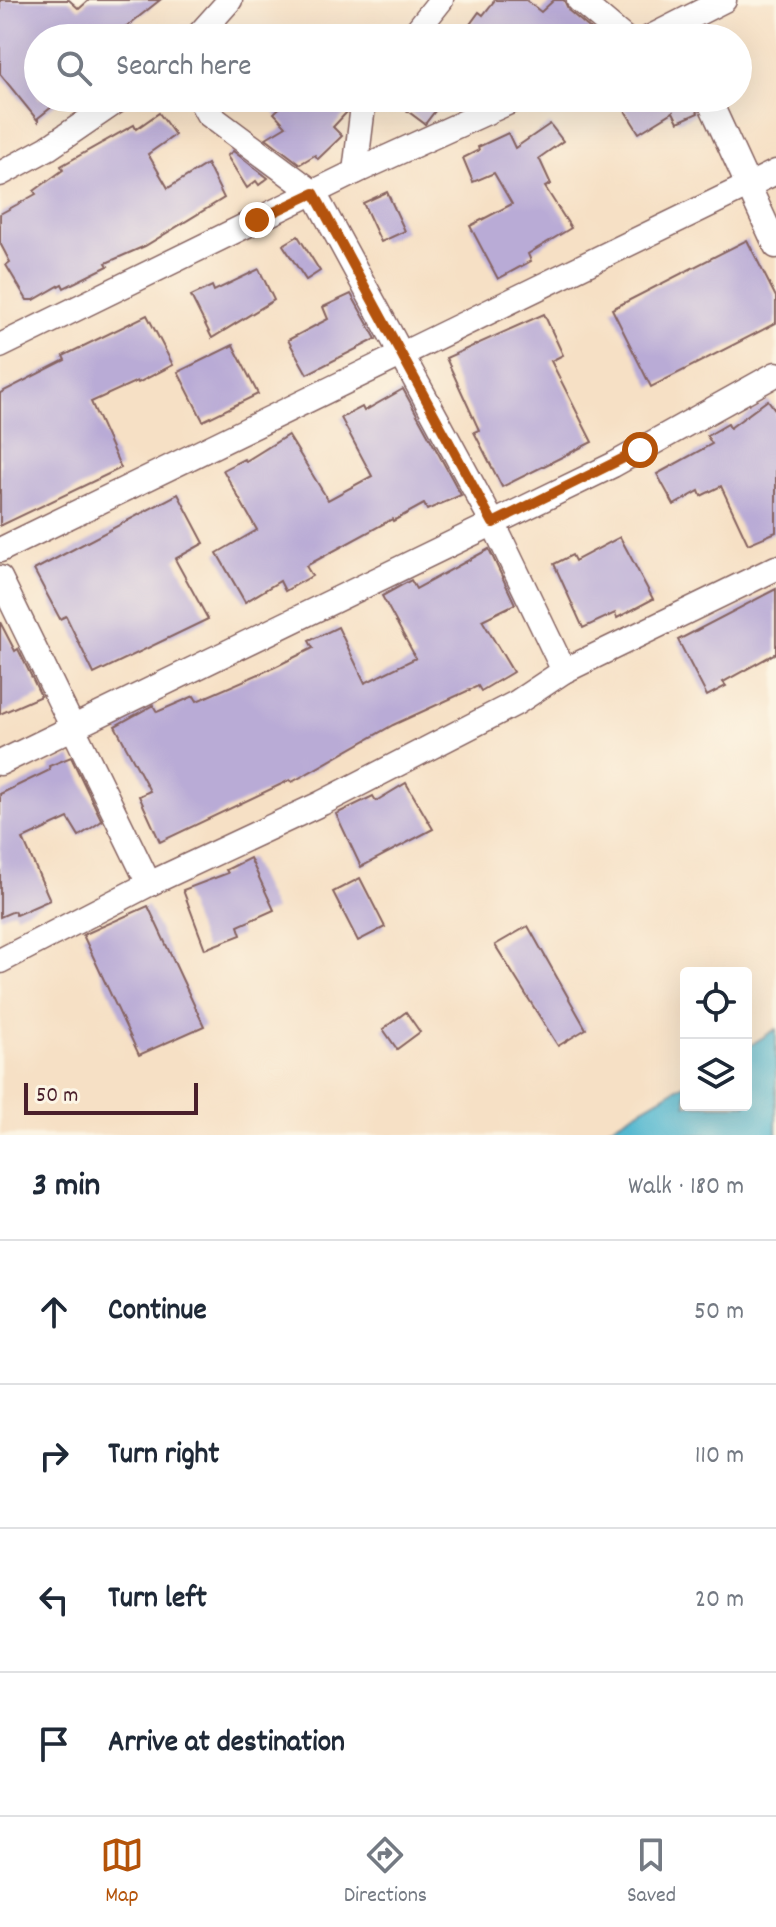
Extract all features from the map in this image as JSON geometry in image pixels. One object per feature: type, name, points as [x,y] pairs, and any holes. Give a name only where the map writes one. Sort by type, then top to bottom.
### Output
[{"type":"street","points":[[209,24],[230,0]]},
{"type":"street","points":[[422,24],[441,0]]},
{"type":"street","points":[[579,0],[607,24]]},
{"type":"street","points":[[680,24],[688,0]]},
{"type":"street","points":[[690,24],[724,0]]},
{"type":"street","points":[[0,174],[48,148],[101,112]]},
{"type":"street","points":[[207,112],[314,193],[493,523],[564,671]]},
{"type":"street","points":[[355,172],[362,112]]},
{"type":"street","points":[[0,346],[355,172],[487,112]]},
{"type":"street","points":[[714,112],[776,246]]},
{"type":"street","points":[[0,550],[776,172]]},
{"type":"street","points":[[0,763],[613,465],[776,374]]},
{"type":"street","points":[[0,961],[149,884],[322,803],[516,703],[564,671],[776,568]]},
{"type":"street","points":[[0,578],[149,884]]},
{"type":"water","points":[[776,1029],[776,1135],[597,1135],[680,1087],[680,1111],[752,1111],[752,1044]]},
{"type":"building","points":[[0,0],[69,0],[79,9],[89,0],[160,0],[130,24],[24,24],[24,104],[0,74]]},
{"type":"building","points":[[495,0],[526,0],[541,12],[554,0],[564,0],[569,11],[584,24],[470,24],[479,12],[483,15]]},
{"type":"building","points":[[31,112],[46,112],[38,118],[38,121]]},
{"type":"building","points":[[347,112],[333,127],[342,136],[318,159],[315,155],[300,164],[266,138],[286,126],[274,113]]},
{"type":"building","points":[[409,112],[434,112],[425,124]]},
{"type":"building","points":[[626,112],[673,112],[639,133]]},
{"type":"building","points":[[673,112],[698,112],[698,113],[678,122]]},
{"type":"building","points":[[159,113],[175,135],[148,154],[168,188],[207,164],[224,198],[145,246],[106,263],[108,266],[64,288],[62,284],[34,300],[27,300],[6,265],[10,262],[0,243],[0,214],[36,194],[34,191],[63,170],[61,166],[134,125],[136,129]]},
{"type":"building","points":[[550,124],[563,141],[539,158],[551,184],[545,187],[571,228],[528,254],[531,261],[498,279],[470,226],[512,204],[494,173],[473,182],[463,158],[508,133],[515,148]]},
{"type":"building","points":[[233,151],[268,178],[259,185],[256,181],[247,188],[227,156]]},
{"type":"building","points":[[387,192],[405,231],[381,242],[363,203]]},
{"type":"building","points":[[298,236],[320,271],[306,280],[283,245]]},
{"type":"building","points":[[747,240],[776,297],[776,323],[651,387],[612,309]]},
{"type":"building","points":[[259,269],[274,300],[212,338],[191,296],[212,286],[214,291]]},
{"type":"building","points":[[351,294],[376,339],[307,374],[288,340],[328,319],[323,307]]},
{"type":"building","points":[[544,314],[563,355],[551,361],[592,442],[502,487],[474,432],[479,430],[446,358]]},
{"type":"building","points":[[147,315],[173,365],[91,402],[121,468],[0,526],[0,393],[65,360],[63,356]]},
{"type":"building","points":[[233,345],[258,394],[203,421],[178,372]]},
{"type":"building","points":[[403,389],[461,495],[427,510],[424,504],[392,519],[306,566],[312,576],[285,591],[280,581],[245,602],[217,553],[257,530],[223,470],[244,459],[246,461],[288,435],[328,500],[372,476],[341,418],[362,407],[364,411]]},
{"type":"building","points":[[768,400],[776,411],[776,532],[748,544],[721,486],[701,496],[699,491],[674,505],[657,474],[712,444],[707,436],[728,424],[730,428]]},
{"type":"building","points":[[178,494],[204,543],[175,559],[208,619],[94,674],[66,616],[60,619],[34,570]]},
{"type":"building","points":[[620,537],[653,599],[617,618],[615,613],[583,628],[554,564],[572,555],[575,561]]},
{"type":"building","points":[[489,549],[515,604],[482,620],[513,672],[481,691],[478,686],[393,725],[292,782],[290,780],[160,842],[139,796],[150,791],[115,726],[153,705],[157,712],[194,696],[197,701],[275,667],[313,648],[309,641],[338,627],[365,683],[416,658],[382,596],[411,580],[416,589]]},
{"type":"building","points":[[776,589],[776,653],[723,682],[726,686],[707,696],[678,640]]},
{"type":"building","points":[[0,622],[15,651],[18,649],[41,696],[0,714]]},
{"type":"building","points":[[71,757],[102,821],[79,836],[68,818],[23,839],[50,900],[16,915],[14,911],[0,917],[0,794]]},
{"type":"building","points":[[406,783],[433,829],[361,867],[336,814],[373,796],[376,801]]},
{"type":"building","points":[[250,858],[274,910],[238,926],[241,935],[205,949],[183,890],[228,873],[226,870]]},
{"type":"building","points":[[360,878],[385,927],[358,941],[333,892]]},
{"type":"building","points":[[148,906],[204,1026],[139,1055],[83,935]]},
{"type":"building","points":[[528,926],[586,1029],[558,1046],[495,945]]},
{"type":"building","points":[[406,1012],[420,1032],[397,1049],[383,1029]]},
{"type":"route","points":[[257,220],[314,193],[493,523],[640,450]]}]
